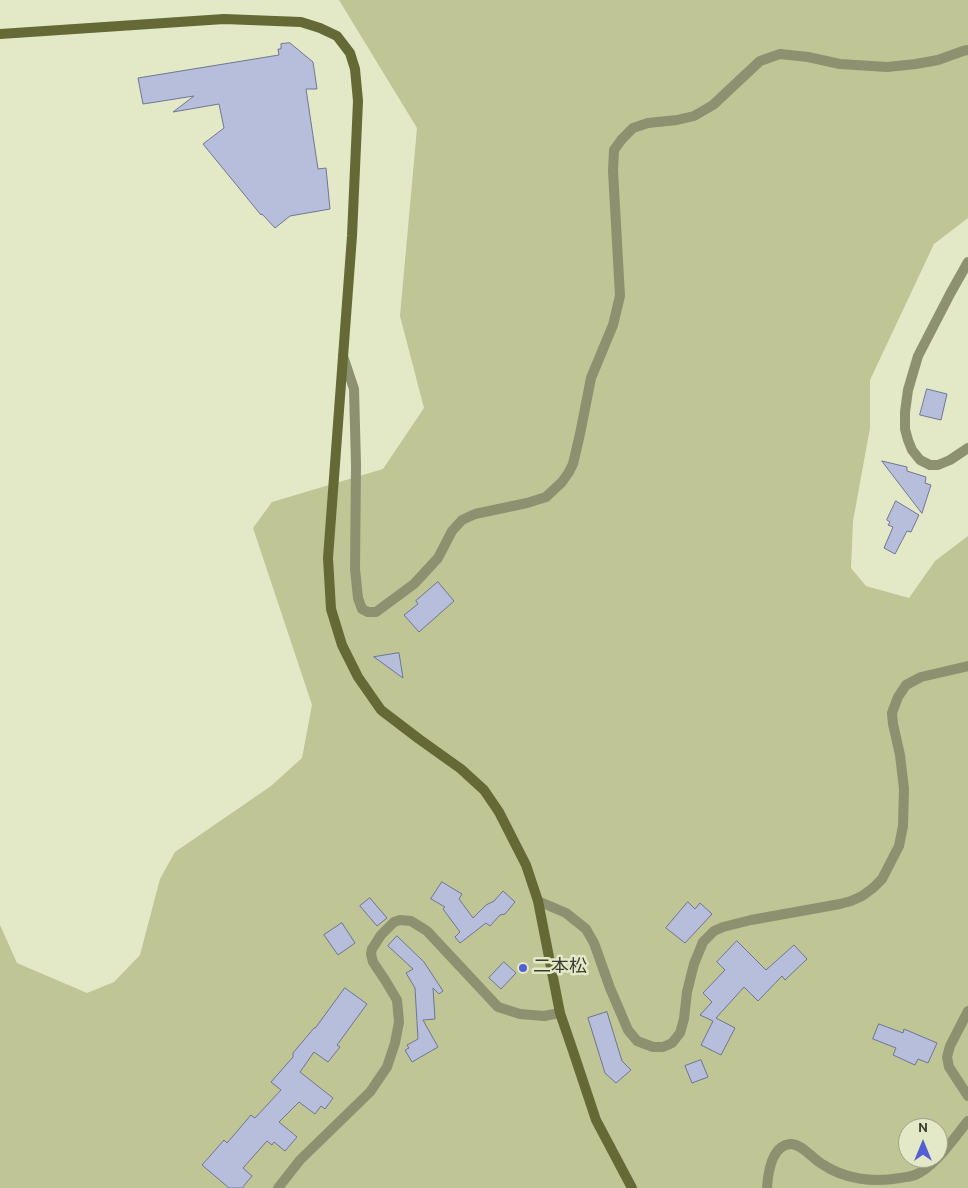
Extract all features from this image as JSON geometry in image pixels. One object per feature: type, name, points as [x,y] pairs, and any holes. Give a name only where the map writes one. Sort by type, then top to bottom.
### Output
[{"type":"street","points":[[0,34],[224,19],[301,22],[337,36],[350,52],[355,69],[358,101],[352,236],[328,558],[331,609],[342,645],[358,677],[381,710],[461,769],[484,790],[499,812],[526,865],[538,901],[560,1013],[596,1120],[632,1188]]},
{"type":"street","points":[[343,356],[354,389],[356,464],[355,569],[358,598],[362,609],[368,612],[376,612],[414,584],[438,558],[452,531],[462,520],[475,514],[546,497],[562,482],[569,472],[573,464],[591,378],[613,325],[620,296],[613,170],[614,150],[633,128],[648,123],[694,116],[713,105],[760,61],[780,54],[808,57],[840,64],[887,67],[938,60],[968,50]]},
{"type":"street","points":[[968,262],[918,356],[908,390],[905,412],[905,429],[908,440],[912,450],[920,460],[930,465],[938,465],[950,460],[968,448]]},
{"type":"street","points":[[538,901],[566,913],[586,929],[594,943],[621,1014],[632,1036],[637,1041],[653,1047],[663,1047],[672,1043],[680,1032],[684,1019],[687,992],[694,964],[704,942],[714,931],[752,920],[851,901],[873,888],[882,878],[899,846],[903,826],[904,789],[892,713],[898,697],[906,685],[921,677],[968,666]]},
{"type":"street","points":[[278,1188],[300,1160],[370,1092],[387,1067],[395,1043],[399,1022],[397,1000],[373,962],[371,954],[381,935],[394,922],[400,920],[411,921],[427,931],[498,1007],[520,1014],[544,1016],[560,1013]]},
{"type":"street","points":[[968,1011],[950,1046],[947,1057],[950,1067],[968,1096]]},
{"type":"street","points":[[766,1188],[768,1172],[774,1155],[782,1147],[790,1144],[797,1145],[821,1164],[838,1174],[858,1178],[887,1180],[914,1175],[935,1162],[968,1121]]},
{"type":"green space","points":[[339,0],[968,0],[968,218],[934,244],[870,380],[870,428],[853,521],[851,568],[866,586],[909,598],[935,561],[968,536],[968,1188],[0,1188],[0,925],[17,963],[87,993],[114,982],[140,955],[160,879],[175,852],[271,786],[302,758],[312,705],[253,528],[272,502],[383,469],[424,408],[400,316],[417,128]]},
{"type":"building","points":[[290,43],[313,62],[317,89],[306,89],[318,169],[326,168],[330,209],[290,216],[275,228],[261,215],[203,144],[224,128],[219,104],[173,112],[194,96],[143,104],[138,78],[279,55],[278,49],[281,49],[281,44]]},
{"type":"building","points":[[927,389],[947,394],[941,420],[920,415]]},
{"type":"building","points":[[882,461],[907,467],[907,471],[926,477],[925,483],[931,485],[922,513]]},
{"type":"building","points":[[896,501],[919,515],[911,532],[907,531],[895,554],[884,548],[893,527],[888,525],[890,522],[887,520]]},
{"type":"building","points":[[438,582],[454,601],[419,632],[404,615],[418,604],[416,601]]},
{"type":"building","points":[[399,653],[403,678],[374,657]]},
{"type":"building","points":[[442,882],[462,894],[459,899],[473,918],[503,891],[515,902],[505,914],[500,915],[490,926],[486,923],[460,943],[455,937],[460,932],[443,909],[445,907],[431,899]]},
{"type":"building","points":[[370,898],[387,918],[377,926],[360,906]]},
{"type":"building","points":[[688,902],[695,909],[700,903],[712,914],[685,943],[666,928]]},
{"type":"building","points":[[342,923],[355,943],[338,955],[324,935]]},
{"type":"building","points":[[397,936],[424,962],[443,991],[439,994],[433,988],[435,1019],[423,1020],[438,1047],[412,1062],[405,1050],[409,1048],[407,1045],[418,1039],[415,988],[406,973],[413,969],[388,946]]},
{"type":"building","points":[[737,941],[766,970],[794,945],[807,959],[785,980],[782,976],[758,1001],[744,987],[716,1018],[735,1028],[721,1055],[701,1045],[713,1021],[700,1015],[712,1002],[703,993],[725,970],[717,962]]},
{"type":"building","points":[[504,962],[516,973],[501,989],[489,978]]},
{"type":"building","points":[[345,988],[367,1004],[337,1045],[340,1047],[328,1062],[314,1052],[300,1072],[333,1098],[325,1109],[321,1106],[315,1114],[299,1102],[279,1122],[297,1137],[285,1151],[274,1142],[272,1145],[267,1141],[243,1168],[252,1176],[242,1188],[229,1188],[202,1165],[224,1140],[227,1143],[251,1115],[255,1118],[281,1090],[271,1082],[293,1057],[293,1053],[315,1028]]},
{"type":"building","points":[[607,1012],[622,1061],[631,1070],[616,1083],[605,1073],[588,1018]]},
{"type":"building","points":[[879,1024],[903,1033],[904,1029],[937,1043],[928,1063],[918,1059],[915,1065],[893,1055],[896,1048],[873,1039]]},
{"type":"building","points":[[701,1060],[708,1077],[692,1083],[685,1066]]},
{"type":"place","name":"二本松","points":[[523,968]]}]
